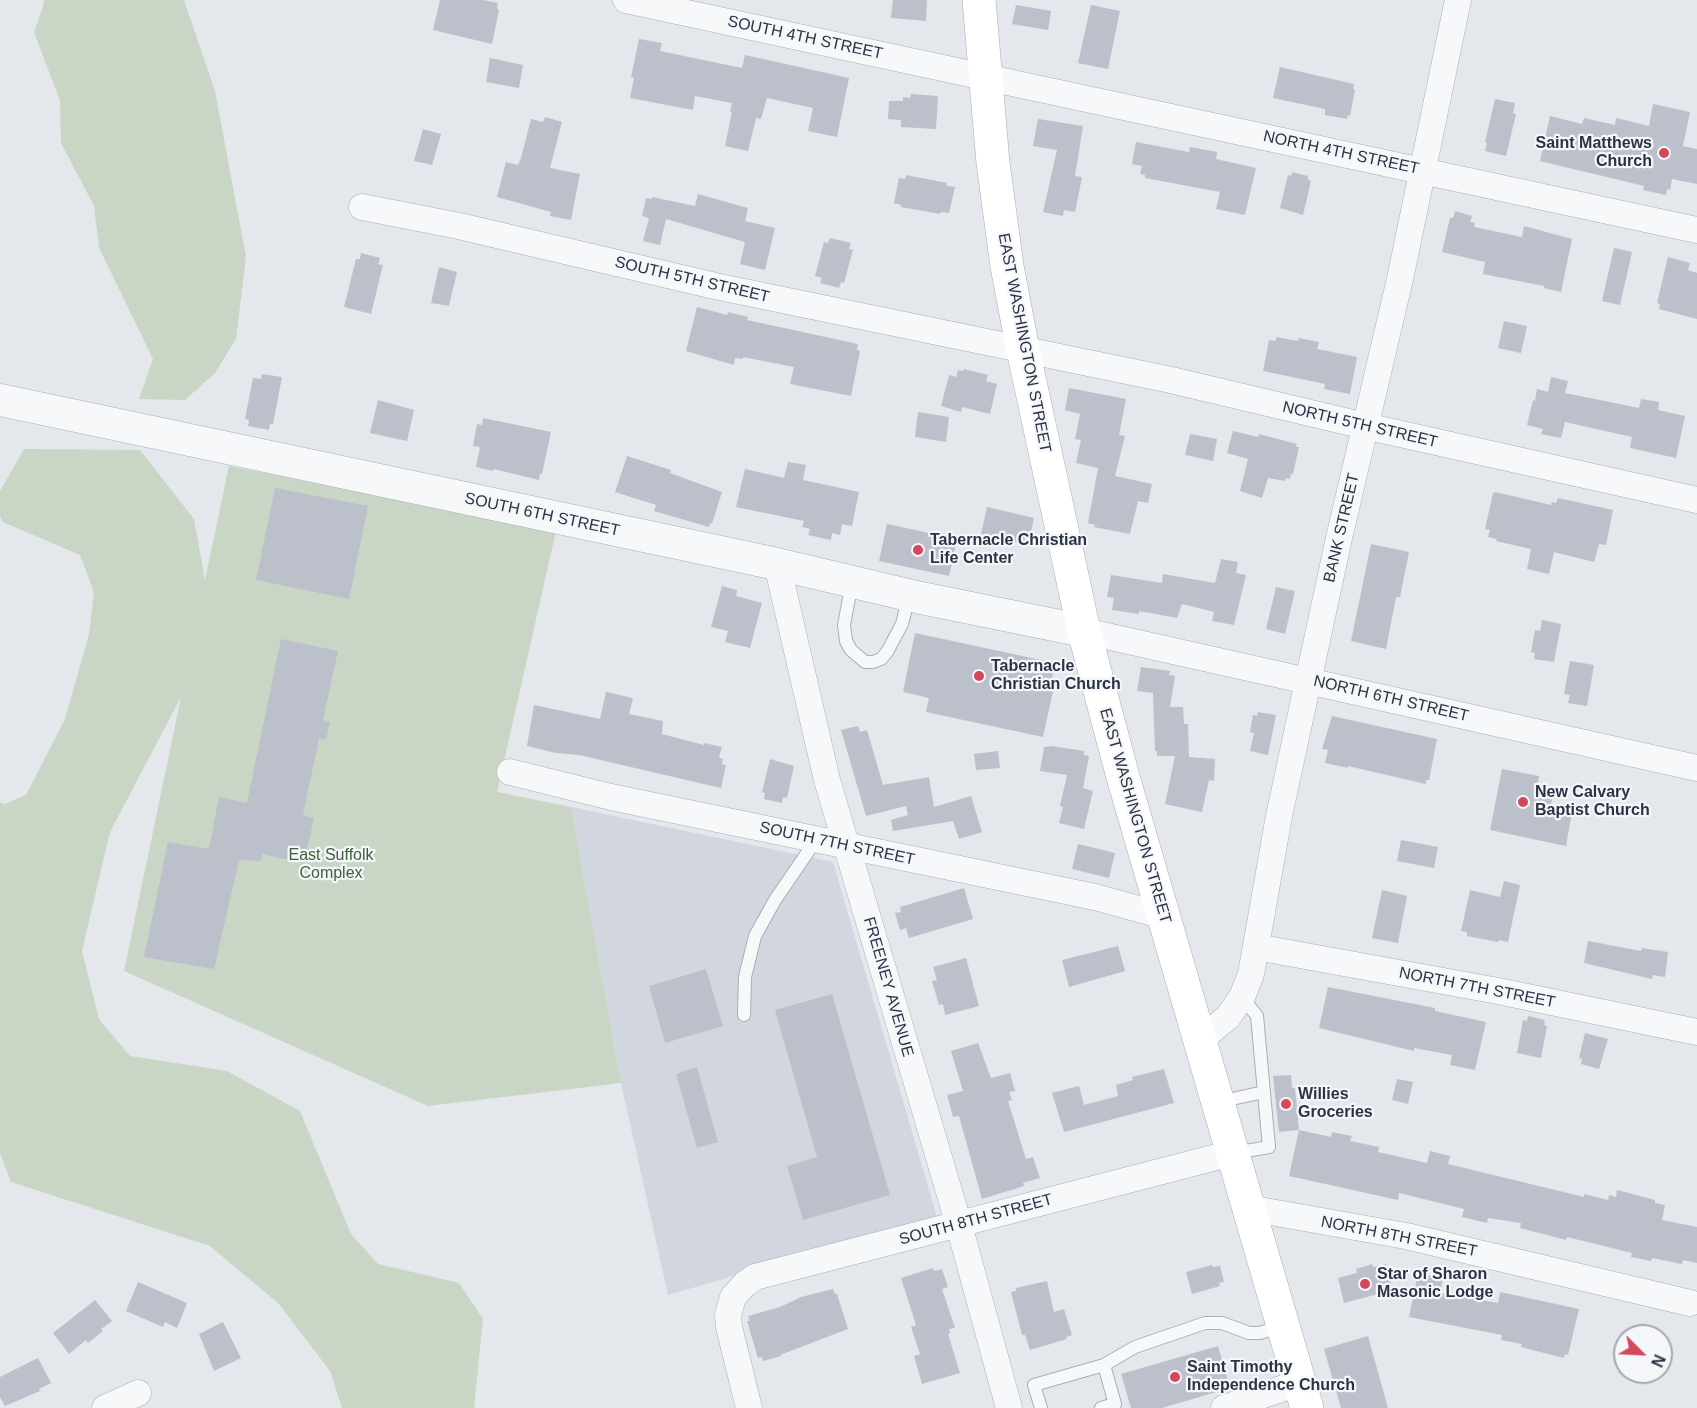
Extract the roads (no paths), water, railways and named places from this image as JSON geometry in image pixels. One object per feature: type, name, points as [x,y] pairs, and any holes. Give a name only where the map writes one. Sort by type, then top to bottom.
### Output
[{"type":"main road","name":"EAST WASHINGTON STREET","points":[[979,0],[995,185],[1007,266],[1084,631],[1103,705],[1303,1396]]},
{"type":"street","name":"SOUTH 4TH STREET","points":[[626,0],[984,77]]},
{"type":"street","name":"BANK STREET","points":[[1200,1040],[1228,1017],[1242,998],[1251,974],[1279,816],[1365,426],[1400,279],[1458,0]]},
{"type":"street","name":"NORTH 4TH STREET","points":[[984,77],[1697,230]]},
{"type":"street","name":"SOUTH 5TH STREET","points":[[362,207],[459,226],[715,286],[1023,350]]},
{"type":"street","name":"NORTH 5TH STREET","points":[[1023,350],[1171,380],[1697,500]]},
{"type":"street","name":"SOUTH 6TH STREET","points":[[0,400],[1084,631]]},
{"type":"street","name":"FREENEY AVENUE","points":[[777,564],[827,780],[959,1225],[1009,1408]]},
{"type":"street","name":"NORTH 6TH STREET","points":[[1084,631],[1697,768]]},
{"type":"street","name":"SOUTH 7TH STREET","points":[[510,772],[611,797],[1095,897],[1164,916]]},
{"type":"street","name":"NORTH 7TH STREET","points":[[1256,947],[1498,991],[1697,1032]]},
{"type":"street","name":"SOUTH 8TH STREET","points":[[749,1408],[728,1315],[733,1297],[755,1277],[1232,1153]]},
{"type":"street","name":"NORTH 8TH STREET","points":[[1248,1208],[1406,1236],[1690,1303]]},
{"type":"street","points":[[105,1408],[138,1393]]},
{"type":"street","points":[[1224,1408],[1303,1396]]},
{"type":"lane","points":[[852,582],[845,612],[845,633],[851,650],[865,662],[881,659],[887,652],[902,624],[910,595]]},
{"type":"lane","points":[[744,1015],[745,977],[755,936],[775,900],[816,840]]},
{"type":"lane","points":[[1232,1153],[1269,1147],[1257,1016],[1242,998]]},
{"type":"lane","points":[[1218,1102],[1264,1092]]},
{"type":"lane","points":[[1041,1408],[1034,1385],[1104,1365],[1135,1347],[1205,1323],[1222,1323],[1249,1333],[1260,1333],[1282,1326]]},
{"type":"lane","points":[[1101,1408],[1115,1404],[1104,1365]]},
{"type":"place","name":"Saint Matthews Church","points":[[1664,153]]},
{"type":"place","name":"Tabernacle Christian Life Center","points":[[918,550]]},
{"type":"place","name":"Tabernacle Christian Church","points":[[979,676]]},
{"type":"place","name":"New Calvary Baptist Church","points":[[1523,802]]},
{"type":"place","name":"Willies Groceries","points":[[1286,1104]]},
{"type":"place","name":"Star of Sharon Masonic Lodge","points":[[1365,1284]]},
{"type":"place","name":"Saint Timothy Independence Church","points":[[1175,1377]]},
{"type":"park label","name":"East Suffolk Complex","points":[[331,865]]}]
